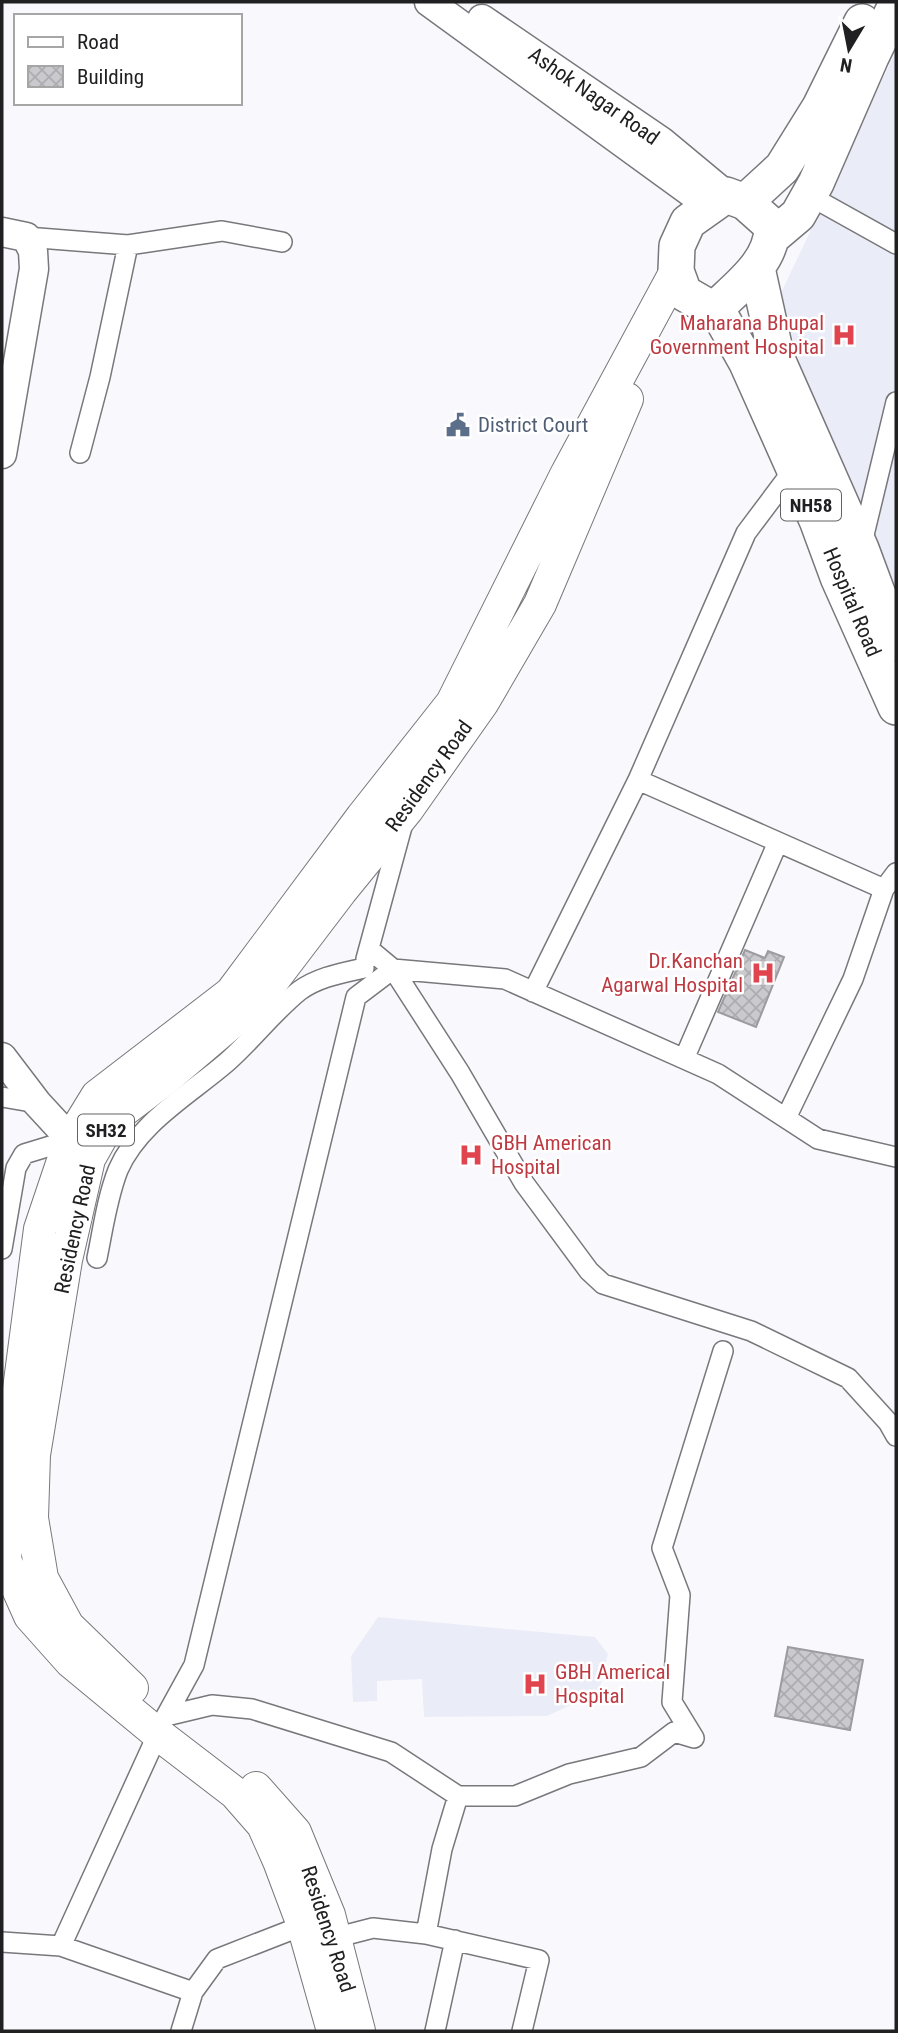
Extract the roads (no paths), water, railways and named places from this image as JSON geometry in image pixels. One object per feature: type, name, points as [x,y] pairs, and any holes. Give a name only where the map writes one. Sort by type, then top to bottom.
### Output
[{"type":"highway","points":[[871,2],[820,107],[782,168],[688,222],[677,246],[680,282],[710,308],[716,308],[757,268],[772,237],[798,215],[810,196],[896,5]]},
{"type":"highway","points":[[727,201],[772,226],[772,237]]},
{"type":"highway","name":"NH58","points":[[757,268],[777,359],[861,549],[896,643]]},
{"type":"highway","name":"Hospital Road","points":[[716,308],[747,363],[896,707]]},
{"type":"main road","points":[[429,2],[727,201]]},
{"type":"main road","name":"Ashok Nagar Road","points":[[457,2],[661,141],[727,201]]},
{"type":"main road","points":[[2,454],[7,384],[34,269],[33,251],[14,234]]},
{"type":"main road","points":[[80,1150],[97,1096],[231,993],[452,704],[566,473],[680,282]]},
{"type":"main road","name":"Residency Road","points":[[359,2031],[322,1926],[295,1832],[241,1771],[162,1725],[131,1687],[68,1626],[42,1578],[32,1518],[34,1455],[19,1412],[52,1258],[80,1150],[111,1120],[165,1079],[258,1000],[407,810],[483,702],[540,604],[680,282]]},
{"type":"main road","points":[[389,783],[407,810]]},
{"type":"main road","points":[[2,1056],[37,1103],[80,1150]]},
{"type":"main road","points":[[19,1412],[3,1560],[30,1616],[71,1662],[162,1725]]},
{"type":"main road","points":[[322,1926],[332,2031]]},
{"type":"street","points":[[810,196],[896,244]]},
{"type":"street","points":[[14,234],[128,245],[222,231],[282,242]]},
{"type":"street","points":[[80,453],[100,377],[128,245]]},
{"type":"street","points":[[861,549],[896,401]]},
{"type":"street","points":[[533,992],[638,780],[746,533],[794,469]]},
{"type":"street","points":[[638,780],[884,889]]},
{"type":"street","points":[[61,1946],[162,1725],[194,1665],[356,997],[407,810]]},
{"type":"street","points":[[684,1059],[778,842]]},
{"type":"street","points":[[786,1118],[853,979],[884,889],[896,873]]},
{"type":"street","points":[[97,1258],[119,1168],[138,1140],[160,1116],[228,1061],[300,991],[367,958],[393,969],[505,979],[718,1074],[818,1139],[896,1157]]},
{"type":"street","points":[[356,997],[393,969]]},
{"type":"street","points":[[393,969],[460,1073],[524,1183],[589,1271],[603,1284],[751,1331],[848,1378],[888,1422],[896,1436]]},
{"type":"street","points":[[2,1097],[37,1103]]},
{"type":"street","points":[[52,1258],[2,1248],[16,1168],[24,1154],[80,1150]]},
{"type":"street","points":[[162,1725],[212,1705],[252,1709],[391,1752],[458,1796],[515,1797],[569,1774],[641,1757],[674,1732],[694,1738],[672,1702],[680,1595],[662,1548],[723,1351]]},
{"type":"street","points":[[3,1560],[36,1543]]},
{"type":"street","points":[[426,1934],[442,1849],[458,1796]]},
{"type":"street","points":[[181,2031],[193,1992],[217,1959],[322,1926],[426,1934],[539,1960],[522,2031]]},
{"type":"street","points":[[435,2031],[455,1940]]},
{"type":"street","points":[[2,1942],[61,1946],[193,1992]]},
{"type":"place","name":"Maharana Bhupal Government Hospital","points":[[844,335]]},
{"type":"place","name":"District Court","points":[[458,425]]},
{"type":"place","name":"Dr.Kanchan Agarwal Hospital","points":[[763,973]]},
{"type":"place","name":"GBH American Hospital","points":[[471,1155]]},
{"type":"place","name":"GBH Americal Hospital","points":[[535,1684]]}]
